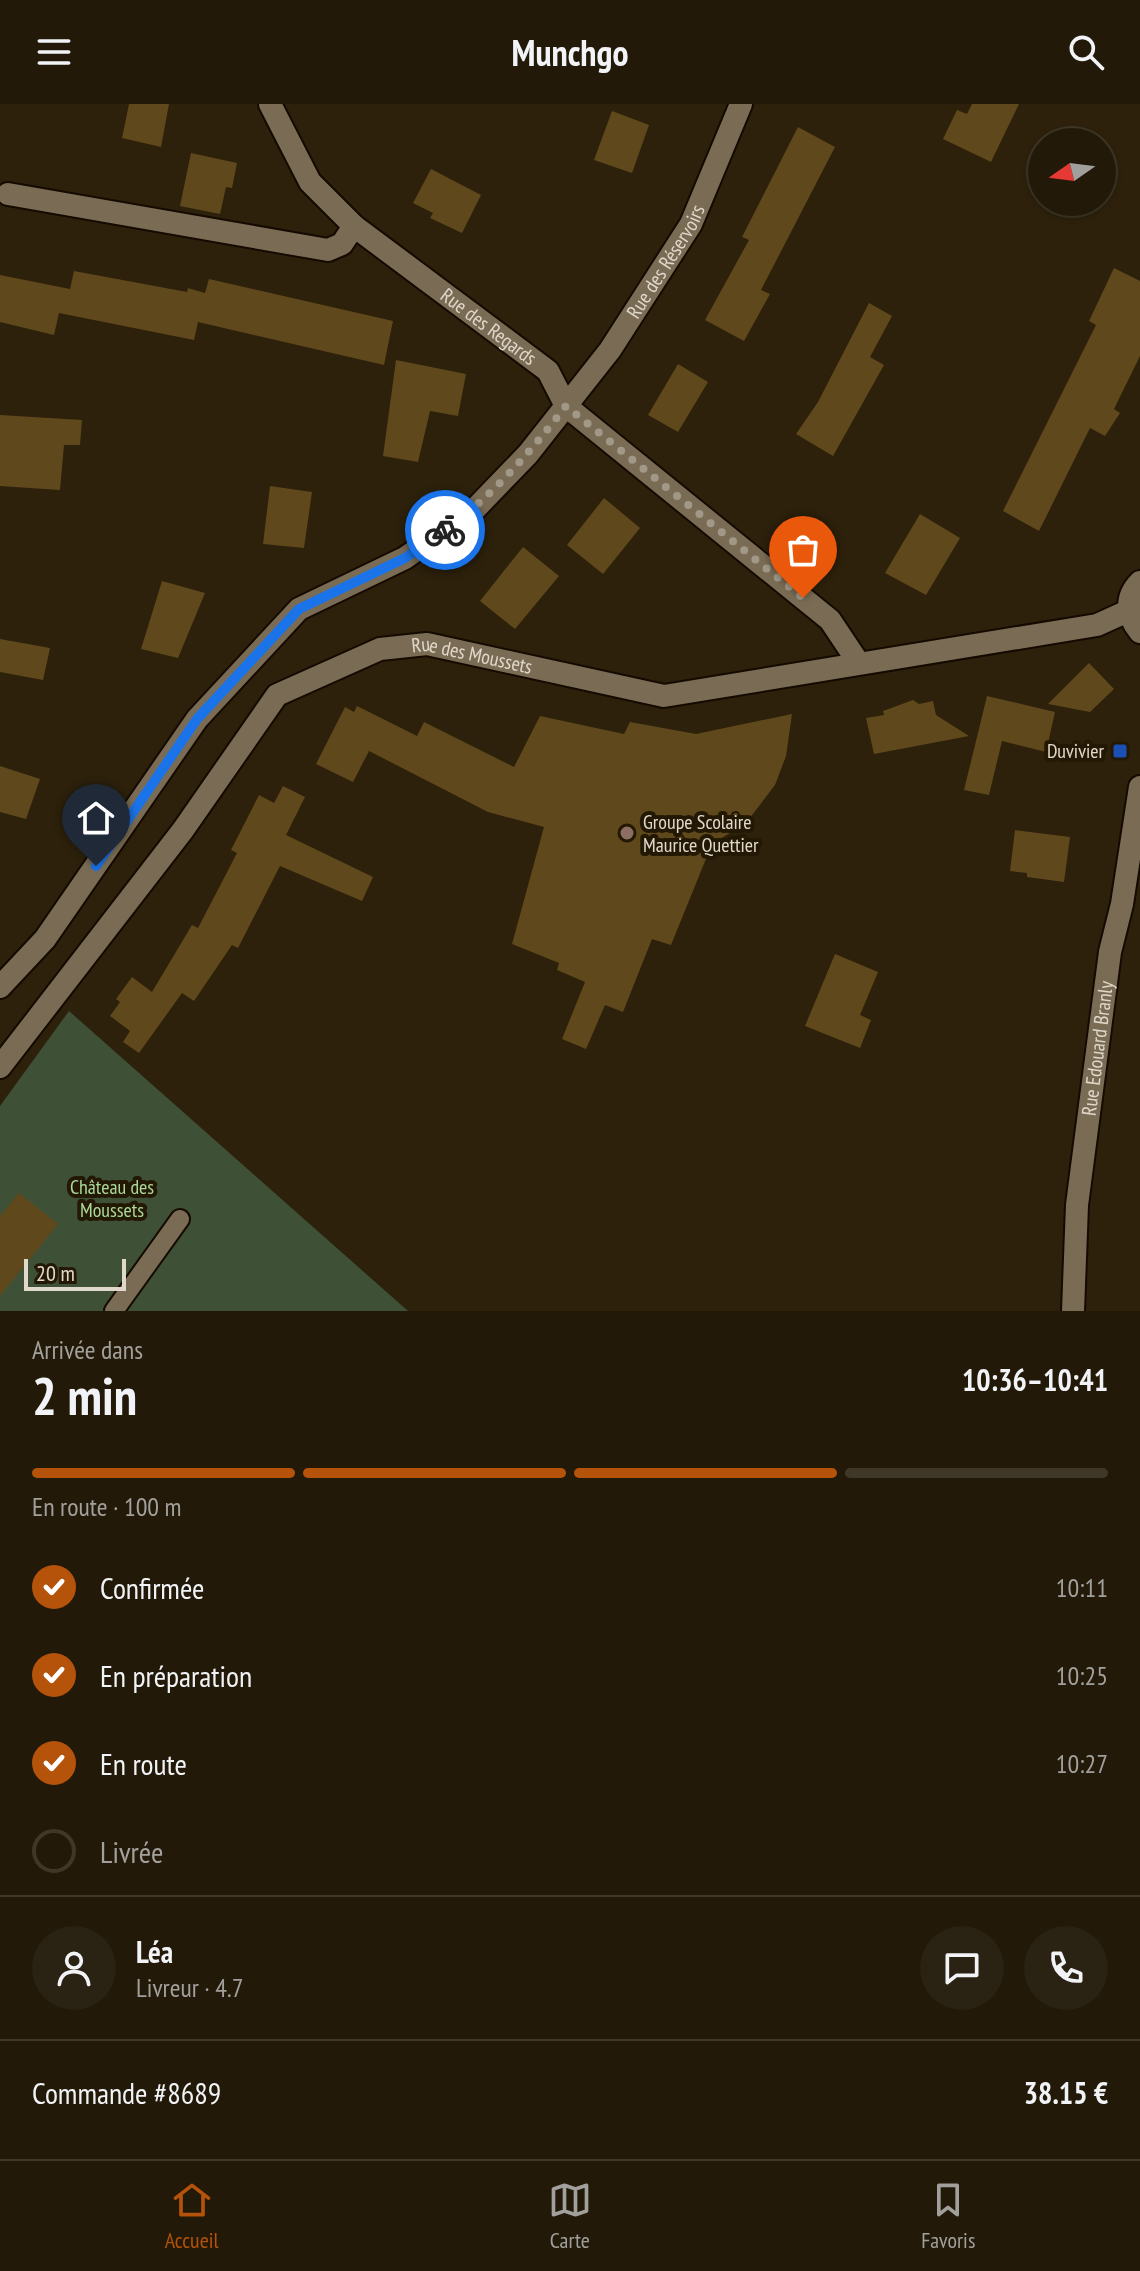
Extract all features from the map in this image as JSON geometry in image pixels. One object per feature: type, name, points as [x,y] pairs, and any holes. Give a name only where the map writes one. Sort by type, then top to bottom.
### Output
[{"type":"street","name":"Rue des Regards","points":[[270,104],[310,182],[354,226],[548,371],[566,406],[830,620],[858,662]]},
{"type":"street","name":"Rue des Réservoirs","points":[[0,987],[45,939],[197,719],[299,609],[405,558],[475,509],[528,454],[610,350],[691,224],[741,104]]},
{"type":"street","points":[[8,194],[328,250],[342,244],[354,226]]},
{"type":"street","points":[[1140,582],[1130,597],[1128,611],[1140,632]]},
{"type":"street","name":"Rue des Moussets","points":[[0,1067],[183,830],[277,695],[380,649],[427,644],[664,696],[1097,625],[1128,611]]},
{"type":"street","name":"Rue Edouard Branly","points":[[1073,1311],[1077,1205],[1110,952],[1122,904],[1140,787]]},
{"type":"street","points":[[1122,904],[1140,917]]},
{"type":"lane","points":[[114,1311],[180,1219]]},
{"type":"green space","name":"Château des Moussets","points":[[69,1011],[408,1311],[0,1311],[0,1106]]},
{"type":"building","points":[[129,104],[169,104],[161,147],[122,138]]},
{"type":"building","points":[[972,104],[1019,104],[991,162],[943,139],[957,110],[967,114]]},
{"type":"building","points":[[612,111],[649,125],[632,173],[594,160]]},
{"type":"building","points":[[798,127],[835,147],[761,290],[770,294],[744,341],[705,320],[749,240],[742,237]]},
{"type":"building","points":[[191,153],[237,163],[232,188],[226,187],[220,214],[180,206]]},
{"type":"building","points":[[431,169],[481,195],[462,233],[430,218],[433,213],[413,203]]},
{"type":"building","points":[[1114,268],[1140,281],[1140,356],[1114,409],[1120,413],[1105,436],[1090,428],[1039,531],[1003,511],[1096,325],[1089,321]]},
{"type":"building","points":[[74,271],[187,292],[188,288],[205,293],[209,279],[393,321],[384,365],[198,322],[194,340],[59,313],[54,335],[0,322],[0,275],[70,289]]},
{"type":"building","points":[[869,303],[892,316],[870,357],[884,365],[833,456],[796,434],[818,402]]},
{"type":"building","points":[[396,360],[466,374],[458,416],[430,411],[418,462],[383,456]]},
{"type":"building","points":[[678,364],[708,382],[678,432],[648,415]]},
{"type":"building","points":[[0,415],[82,420],[80,445],[64,445],[60,490],[0,486]]},
{"type":"building","points":[[270,486],[312,492],[304,548],[263,544]]},
{"type":"building","points":[[604,498],[640,528],[603,574],[567,545]]},
{"type":"building","points":[[920,514],[960,538],[926,595],[885,573]]},
{"type":"building","points":[[523,547],[559,576],[515,629],[480,601]]},
{"type":"building","points":[[162,581],[205,593],[178,658],[141,649]]},
{"type":"building","points":[[0,639],[50,648],[43,680],[0,672]]},
{"type":"building","points":[[1089,663],[1114,689],[1090,712],[1048,704]]},
{"type":"building","points":[[987,696],[1055,712],[1046,752],[1002,741],[989,795],[964,790]]},
{"type":"building","points":[[913,700],[919,704],[933,701],[936,715],[969,736],[874,754],[866,718],[884,715],[883,711]]},
{"type":"building","points":[[357,706],[417,736],[424,722],[514,767],[540,716],[624,734],[630,722],[696,734],[792,714],[786,756],[775,785],[746,823],[712,844],[671,945],[652,939],[623,1012],[605,1005],[586,1049],[562,1039],[585,982],[557,970],[559,963],[512,944],[544,827],[488,812],[369,751],[353,782],[316,764],[345,707],[354,712]]},
{"type":"building","points":[[0,766],[40,779],[26,819],[0,812]]},
{"type":"building","points":[[283,786],[305,797],[286,835],[373,877],[362,901],[280,866],[238,948],[232,945],[194,1001],[182,993],[139,1053],[123,1042],[130,1031],[110,1016],[120,1002],[116,999],[132,977],[152,992],[192,925],[198,928],[237,853],[231,850],[259,795],[274,803]]},
{"type":"building","points":[[1015,830],[1070,837],[1064,882],[1027,877],[1027,873],[1010,871]]},
{"type":"building","points":[[835,954],[878,972],[860,1015],[871,1020],[860,1048],[805,1026]]},
{"type":"building","points":[[19,1193],[58,1224],[0,1296],[0,1216]]},
{"type":"way so far","points":[[445,530],[475,509],[528,454],[566,406],[803,598]]},
{"type":"place","name":"Duvivier","points":[[1120,751]]},
{"type":"place","name":"Groupe Scolaire Maurice Quettier","points":[[627,833]]},
{"type":"route","points":[[96,866],[197,719],[299,609],[405,558],[445,530]]}]
